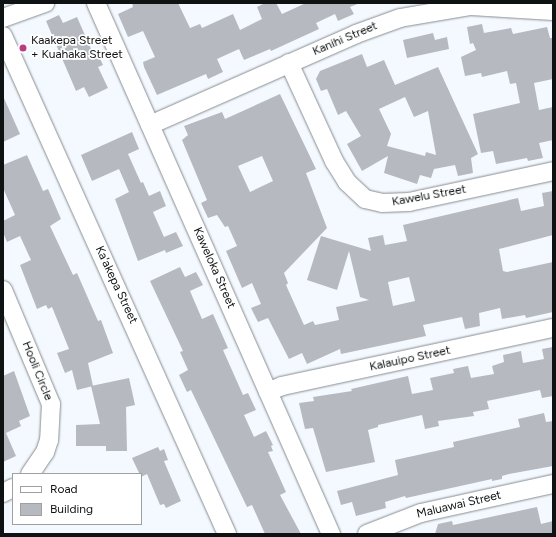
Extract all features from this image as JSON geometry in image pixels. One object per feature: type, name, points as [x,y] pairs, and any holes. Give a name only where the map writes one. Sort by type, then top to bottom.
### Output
[{"type":"street","points":[[3,18],[27,6],[46,3]]},
{"type":"street","name":"Kaweloka Street","points":[[96,3],[331,534]]},
{"type":"street","name":"Kanihi Street","points":[[150,125],[376,25],[425,12],[491,6],[553,10]]},
{"type":"street","name":"Ka'akepa Street","points":[[3,36],[227,534]]},
{"type":"street","name":"Kawelu Street","points":[[289,63],[334,161],[347,182],[365,199],[382,203],[409,202],[553,171]]},
{"type":"street","name":"Hooli Circle","points":[[3,290],[51,404],[49,440],[42,456],[31,473]]},
{"type":"street","name":"Kalauipo Street","points":[[268,392],[282,386],[553,328]]},
{"type":"street","name":"Maluawai Street","points":[[367,534],[421,513],[553,484]]},
{"type":"street","points":[[3,493],[12,488]]},
{"type":"building","points":[[132,3],[178,3],[190,28],[200,24],[202,28],[233,14],[240,30],[262,19],[257,7],[265,3],[276,3],[282,14],[306,3],[360,3],[350,7],[354,14],[338,21],[335,14],[316,23],[319,29],[271,51],[270,49],[244,60],[239,49],[217,59],[223,72],[208,79],[206,74],[157,95],[144,67],[143,62],[155,57],[143,31],[128,37],[118,14],[133,7]]},
{"type":"building","points":[[59,15],[63,23],[77,17],[92,51],[96,50],[103,65],[98,67],[108,88],[89,97],[84,87],[76,91],[46,21]]},
{"type":"building","points":[[482,24],[484,33],[511,28],[513,34],[547,27],[550,38],[553,38],[553,79],[534,83],[539,110],[553,107],[553,140],[539,143],[543,158],[528,161],[527,158],[496,164],[493,151],[481,153],[473,114],[520,103],[516,83],[510,84],[507,71],[482,77],[481,73],[465,76],[461,57],[476,50],[473,43],[470,44],[467,27]]},
{"type":"building","points":[[433,33],[435,40],[447,37],[449,49],[407,58],[403,40]]},
{"type":"building","points":[[362,54],[367,67],[384,60],[395,85],[438,67],[478,154],[471,158],[473,173],[458,176],[455,165],[434,169],[431,178],[420,175],[417,184],[384,173],[388,156],[362,171],[347,144],[361,136],[346,111],[338,115],[327,89],[321,91],[316,79],[320,71]],"holes":[[[405,97],[414,117],[428,111],[436,155],[426,152],[425,156],[387,146],[391,134],[379,109]]]},
{"type":"building","points":[[280,94],[316,169],[306,173],[327,228],[284,273],[288,283],[286,285],[304,325],[313,321],[315,325],[339,320],[336,307],[369,300],[360,297],[349,251],[337,290],[307,280],[321,236],[371,251],[368,238],[383,235],[385,245],[407,241],[403,225],[518,198],[521,211],[544,206],[542,193],[553,191],[553,235],[499,249],[503,271],[507,272],[553,262],[553,312],[526,318],[525,315],[502,319],[500,308],[479,313],[480,326],[465,329],[462,317],[423,325],[426,336],[341,354],[340,349],[307,364],[302,353],[289,359],[268,318],[258,322],[251,308],[261,304],[252,283],[242,288],[226,251],[237,246],[228,226],[225,227],[217,215],[208,218],[201,203],[207,200],[182,140],[188,135],[184,126],[222,112],[225,119]],"holes":[[[262,156],[273,181],[250,192],[238,166]],[[409,277],[415,301],[393,306],[388,282]]]},
{"type":"building","points":[[3,96],[20,134],[3,142]]},
{"type":"building","points":[[132,132],[139,149],[128,154],[141,183],[143,182],[149,196],[160,191],[166,206],[153,212],[164,237],[176,232],[183,246],[166,253],[165,250],[138,261],[115,199],[129,192],[119,169],[92,181],[81,155]]},
{"type":"building","points":[[27,155],[43,191],[48,189],[61,219],[50,226],[73,275],[77,273],[98,321],[101,320],[113,353],[88,363],[93,386],[77,390],[72,370],[65,373],[57,353],[69,349],[52,307],[48,309],[46,305],[37,309],[20,265],[31,260],[20,236],[7,242],[3,232],[3,221],[15,215],[3,188],[3,165]]},
{"type":"building","points":[[180,267],[185,277],[196,272],[203,285],[190,291],[202,319],[213,314],[228,348],[223,350],[243,395],[248,393],[256,410],[244,415],[254,437],[266,431],[273,445],[271,446],[273,451],[268,452],[286,492],[280,495],[301,534],[265,534],[252,505],[247,507],[191,390],[187,392],[179,375],[188,370],[180,352],[183,351],[150,281]]},
{"type":"building","points":[[553,347],[553,396],[542,398],[540,390],[487,401],[489,409],[473,412],[474,416],[438,421],[439,426],[425,429],[422,415],[378,425],[378,427],[368,430],[375,462],[326,472],[313,428],[305,429],[299,403],[314,401],[313,397],[352,391],[351,389],[408,376],[412,394],[433,390],[430,378],[454,373],[453,369],[468,366],[471,378],[494,374],[492,366],[504,362],[503,355],[521,351],[523,363],[544,359],[542,349]]},
{"type":"building","points":[[14,371],[30,416],[19,421],[21,426],[6,433],[16,456],[3,462],[3,376]]},
{"type":"building","points":[[129,378],[135,405],[126,407],[127,451],[106,451],[106,446],[76,446],[76,425],[100,424],[91,386]]},
{"type":"building","points":[[544,413],[546,422],[553,421],[553,466],[509,474],[502,476],[502,479],[492,481],[492,479],[406,498],[405,496],[385,502],[386,508],[356,516],[352,502],[341,505],[337,491],[398,475],[395,460],[454,447],[453,442],[520,427],[518,419]]},
{"type":"building","points":[[158,447],[160,451],[164,449],[168,460],[164,461],[181,501],[166,508],[164,504],[160,505],[147,474],[142,476],[142,473],[139,473],[132,458]]},
{"type":"building","points":[[537,507],[541,524],[553,521],[553,534],[435,534],[438,524],[452,521],[453,525]]},
{"type":"place","name":"Kaakepa Street + Kuahaka Street","points":[[23,48]]}]
